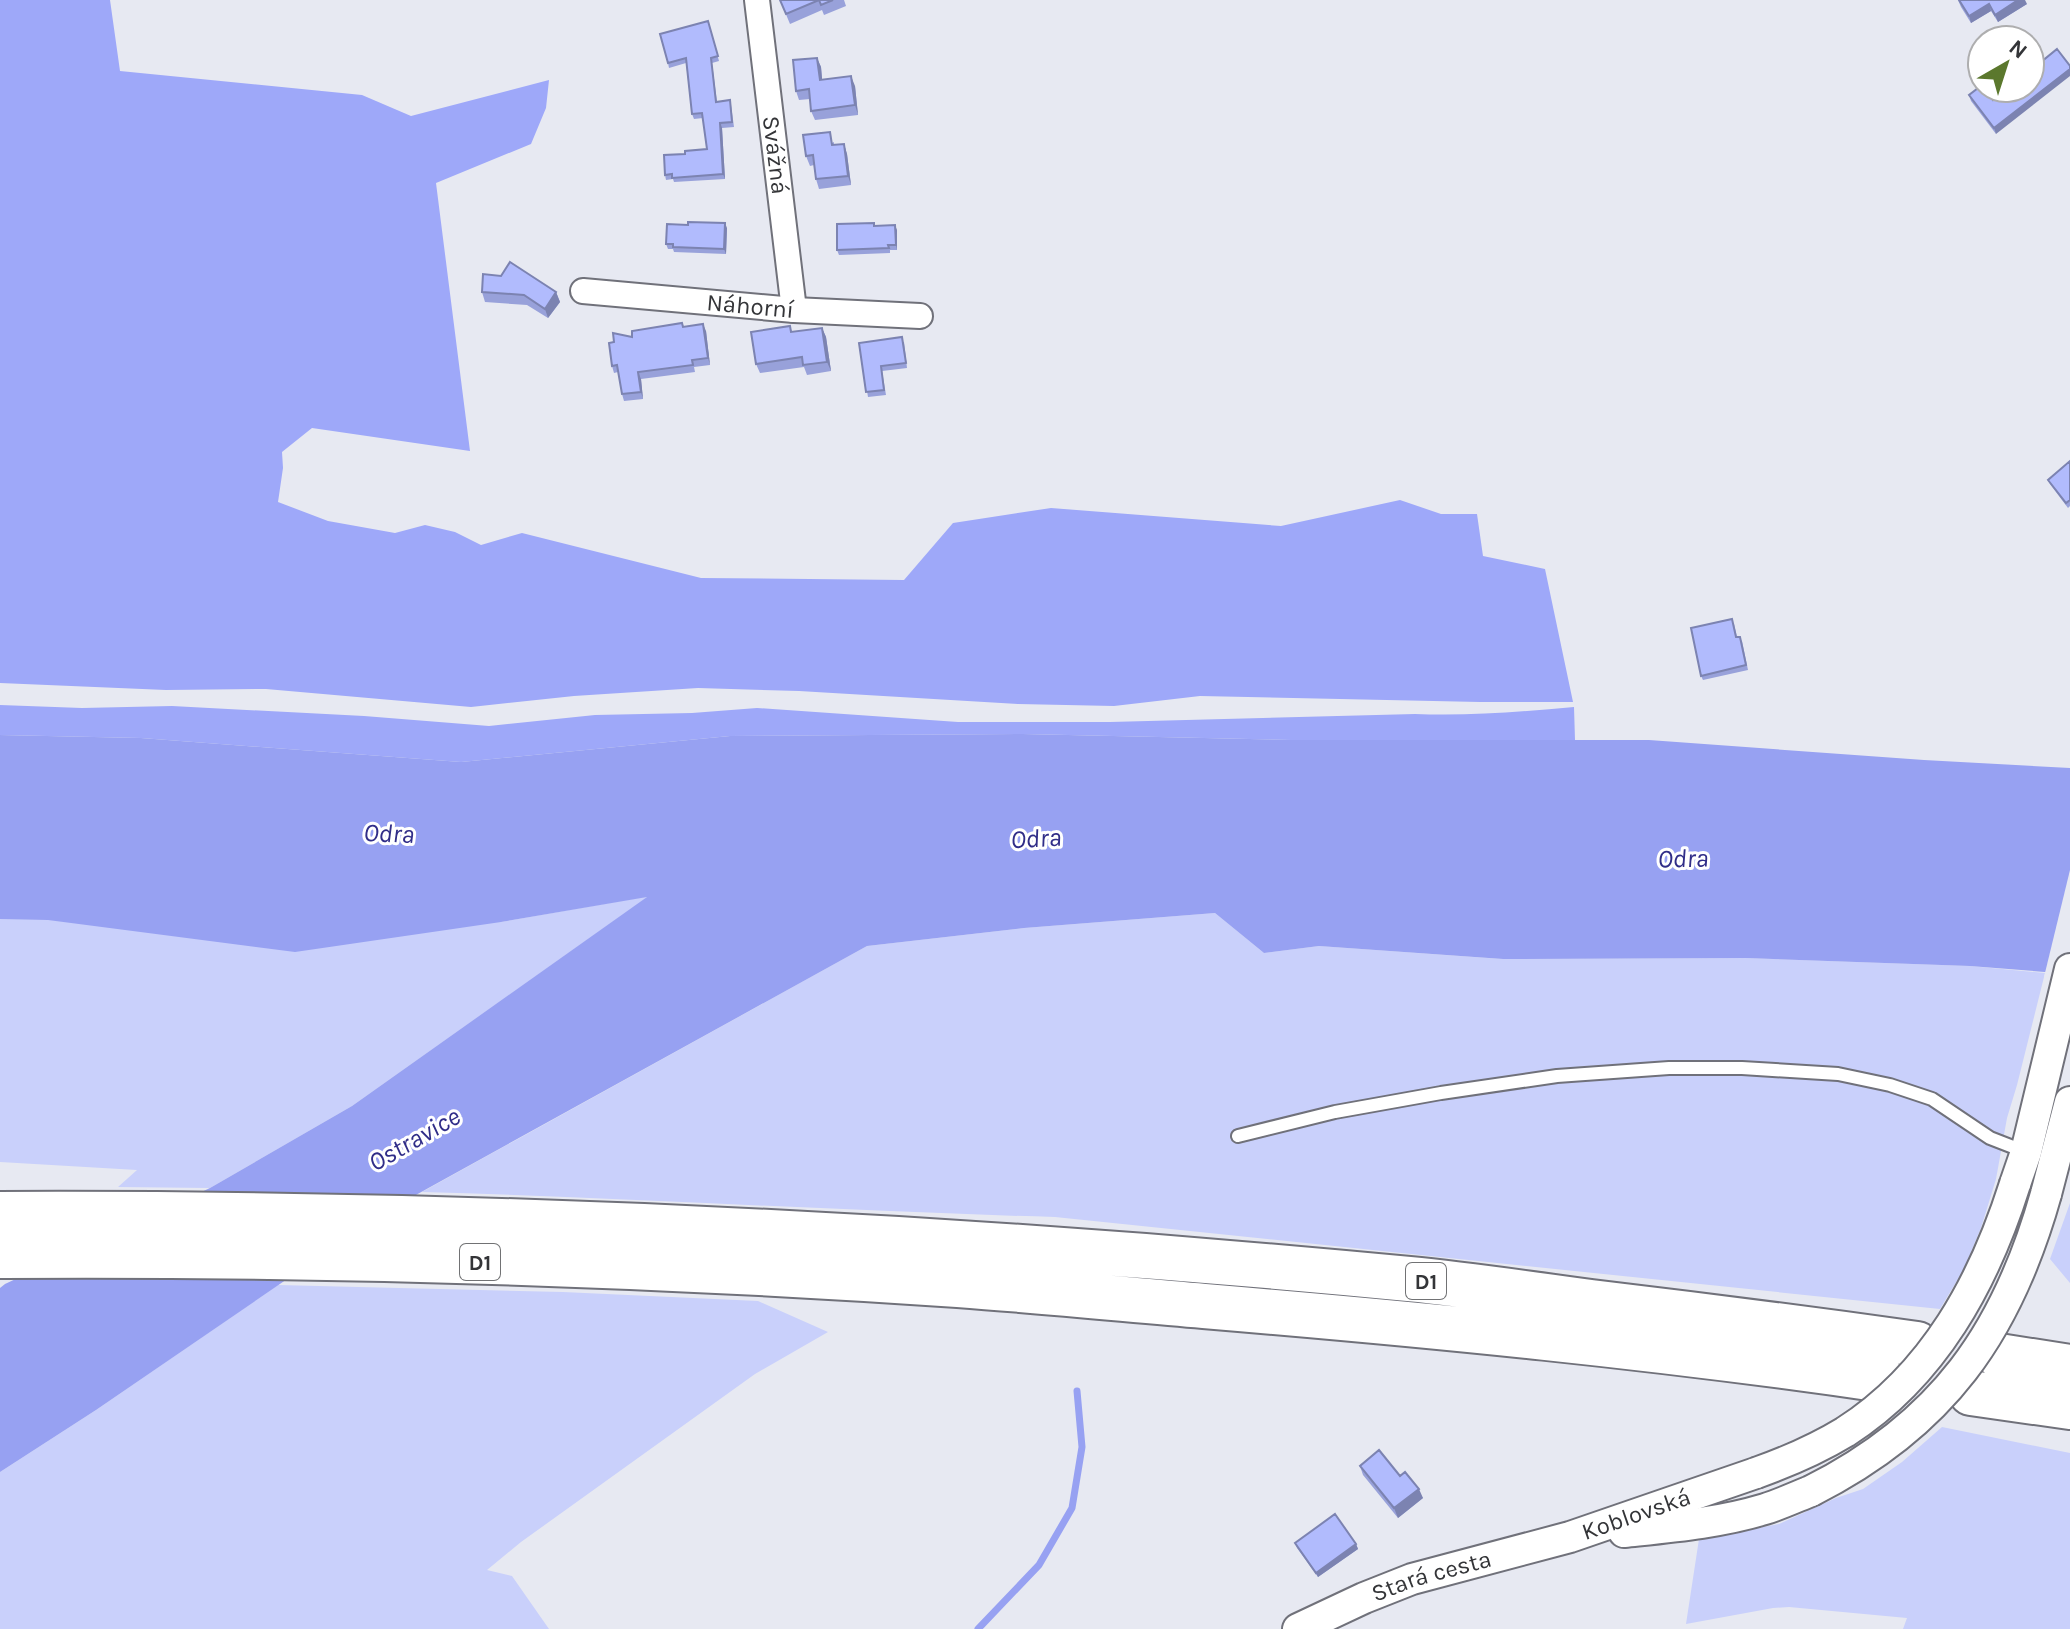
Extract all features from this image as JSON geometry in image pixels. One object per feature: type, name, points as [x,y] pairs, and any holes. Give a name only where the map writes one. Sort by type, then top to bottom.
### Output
[{"type":"highway","name":"D1","points":[[0,1214],[392,1217],[663,1226],[1140,1256],[1414,1280],[1917,1344]]},
{"type":"highway","name":"D1","points":[[0,1256],[404,1260],[674,1269],[960,1285],[1417,1324],[1883,1380]]},
{"type":"highway","points":[[1999,1356],[2070,1367]]},
{"type":"highway","points":[[1971,1393],[2070,1407]]},
{"type":"street","name":"Svážná","points":[[757,0],[794,310]]},
{"type":"street","name":"Náhorní","points":[[583,291],[794,310],[920,316]]},
{"type":"street","name":"Koblovská","points":[[1570,1537],[1806,1453],[1881,1406],[1915,1371],[1957,1317],[1996,1239],[2026,1152],[2070,969]]},
{"type":"street","name":"Koblovská","points":[[1570,1537],[1700,1523],[1766,1508],[1811,1491],[1850,1471],[1915,1422],[1954,1382],[1987,1337],[2008,1298],[2029,1251],[2046,1194],[2063,1158],[2070,1102]]},
{"type":"street","name":"Stará cesta","points":[[1300,1629],[1403,1582],[1570,1537]]},
{"type":"lane","points":[[1238,1136],[1335,1112],[1557,1076],[1669,1068],[1742,1068],[1838,1074],[1890,1085],[1932,1099],[1990,1138],[2026,1152]]},
{"type":"shaded area","points":[[0,0],[110,0],[120,71],[362,95],[411,116],[549,80],[546,108],[531,144],[436,183],[470,451],[312,428],[282,452],[278,502],[328,521],[395,533],[425,525],[455,532],[481,545],[522,533],[701,578],[904,580],[953,523],[1051,508],[1281,526],[1400,500],[1441,514],[1477,514],[1483,556],[1545,569],[1573,702],[1200,696],[1114,706],[698,688],[471,707],[266,689],[166,690],[0,683]]},
{"type":"shaded area","points":[[0,705],[82,708],[172,706],[489,726],[595,715],[757,708],[958,722],[1110,722],[1475,714],[1574,707],[1575,740],[1291,740],[1023,734],[730,736],[461,762],[141,738],[0,735]]},
{"type":"shaded area","points":[[649,896],[352,1106],[210,1188],[118,1187],[137,1170],[0,1162],[0,919],[501,922]]},
{"type":"shaded area","points":[[1215,913],[1264,953],[1319,946],[1502,959],[1746,958],[1970,966],[2045,973],[2007,1118],[1996,1179],[1981,1228],[1964,1269],[1940,1309],[1055,1217],[422,1192],[867,946],[1024,928]]},
{"type":"shaded area","points":[[2070,1203],[2070,1283],[2050,1259]]},
{"type":"shaded area","points":[[278,1285],[563,1292],[758,1301],[828,1332],[755,1374],[521,1542],[487,1570],[512,1576],[549,1629],[0,1629],[0,1472]]},
{"type":"shaded area","points":[[1942,1427],[2070,1453],[2070,1629],[1903,1629],[1907,1618],[1789,1607],[1686,1624],[1699,1539],[1779,1524],[1863,1489],[1902,1462]]},
{"type":"water","points":[[1023,734],[1291,740],[1649,740],[2070,768],[2070,974],[1970,966],[1746,958],[1503,959],[1319,946],[1264,953],[1215,913],[1024,928],[867,946],[385,1212],[0,1472],[0,1288],[210,1188],[352,1106],[647,897],[295,952],[48,920],[0,919],[0,735],[141,738],[461,762],[730,736]]},
{"type":"pier","points":[[2070,870],[2070,978],[2044,977]]},
{"type":"building","points":[[780,0],[819,0],[786,14]]},
{"type":"building","points":[[1959,0],[2018,0],[1995,15],[1989,4],[1969,16]]},
{"type":"building","points":[[708,21],[718,56],[711,58],[716,102],[730,100],[732,122],[720,123],[723,174],[672,178],[672,174],[665,175],[664,155],[707,149],[702,113],[692,114],[686,58],[668,63],[660,34]]},
{"type":"building","points":[[2057,49],[2070,69],[2046,88],[2046,58]]},
{"type":"building","points":[[817,58],[820,80],[851,76],[855,105],[811,111],[809,89],[796,91],[793,60]]},
{"type":"building","points":[[1976,104],[2025,104],[1994,128]]},
{"type":"building","points":[[830,132],[832,145],[844,144],[848,176],[816,179],[813,155],[806,156],[803,135]]},
{"type":"building","points":[[688,222],[725,223],[724,249],[666,244],[667,224],[688,225]]},
{"type":"building","points":[[874,223],[874,226],[895,225],[896,245],[837,250],[837,224]]},
{"type":"building","points":[[510,262],[556,292],[545,309],[524,295],[482,292],[483,274],[501,276]]},
{"type":"building","points":[[682,323],[683,327],[703,324],[708,358],[692,360],[693,365],[638,372],[641,392],[622,394],[617,365],[612,366],[609,343],[614,342],[613,333],[632,337],[632,331]]},
{"type":"building","points":[[790,326],[791,332],[822,328],[827,362],[803,365],[802,357],[756,364],[751,332]]},
{"type":"building","points":[[902,337],[906,363],[881,366],[884,390],[866,392],[859,343]]},
{"type":"building","points":[[2070,461],[2070,500],[2066,503],[2048,480]]},
{"type":"building","points":[[1732,619],[1736,637],[1740,637],[1746,665],[1701,676],[1691,628]]},
{"type":"building","points":[[1379,1450],[1400,1476],[1405,1472],[1419,1489],[1394,1508],[1360,1466]]},
{"type":"building","points":[[1335,1514],[1356,1544],[1316,1573],[1295,1543]]},
{"type":"waterway","points":[[978,1629],[1039,1565],[1072,1508],[1082,1447],[1077,1391]]},
{"type":"water label","name":"Odra","points":[[389,833]]},
{"type":"water label","name":"Odra","points":[[1036,838]]},
{"type":"water label","name":"Odra","points":[[1683,858]]},
{"type":"water label","name":"Ostravice","points":[[414,1139]]}]
